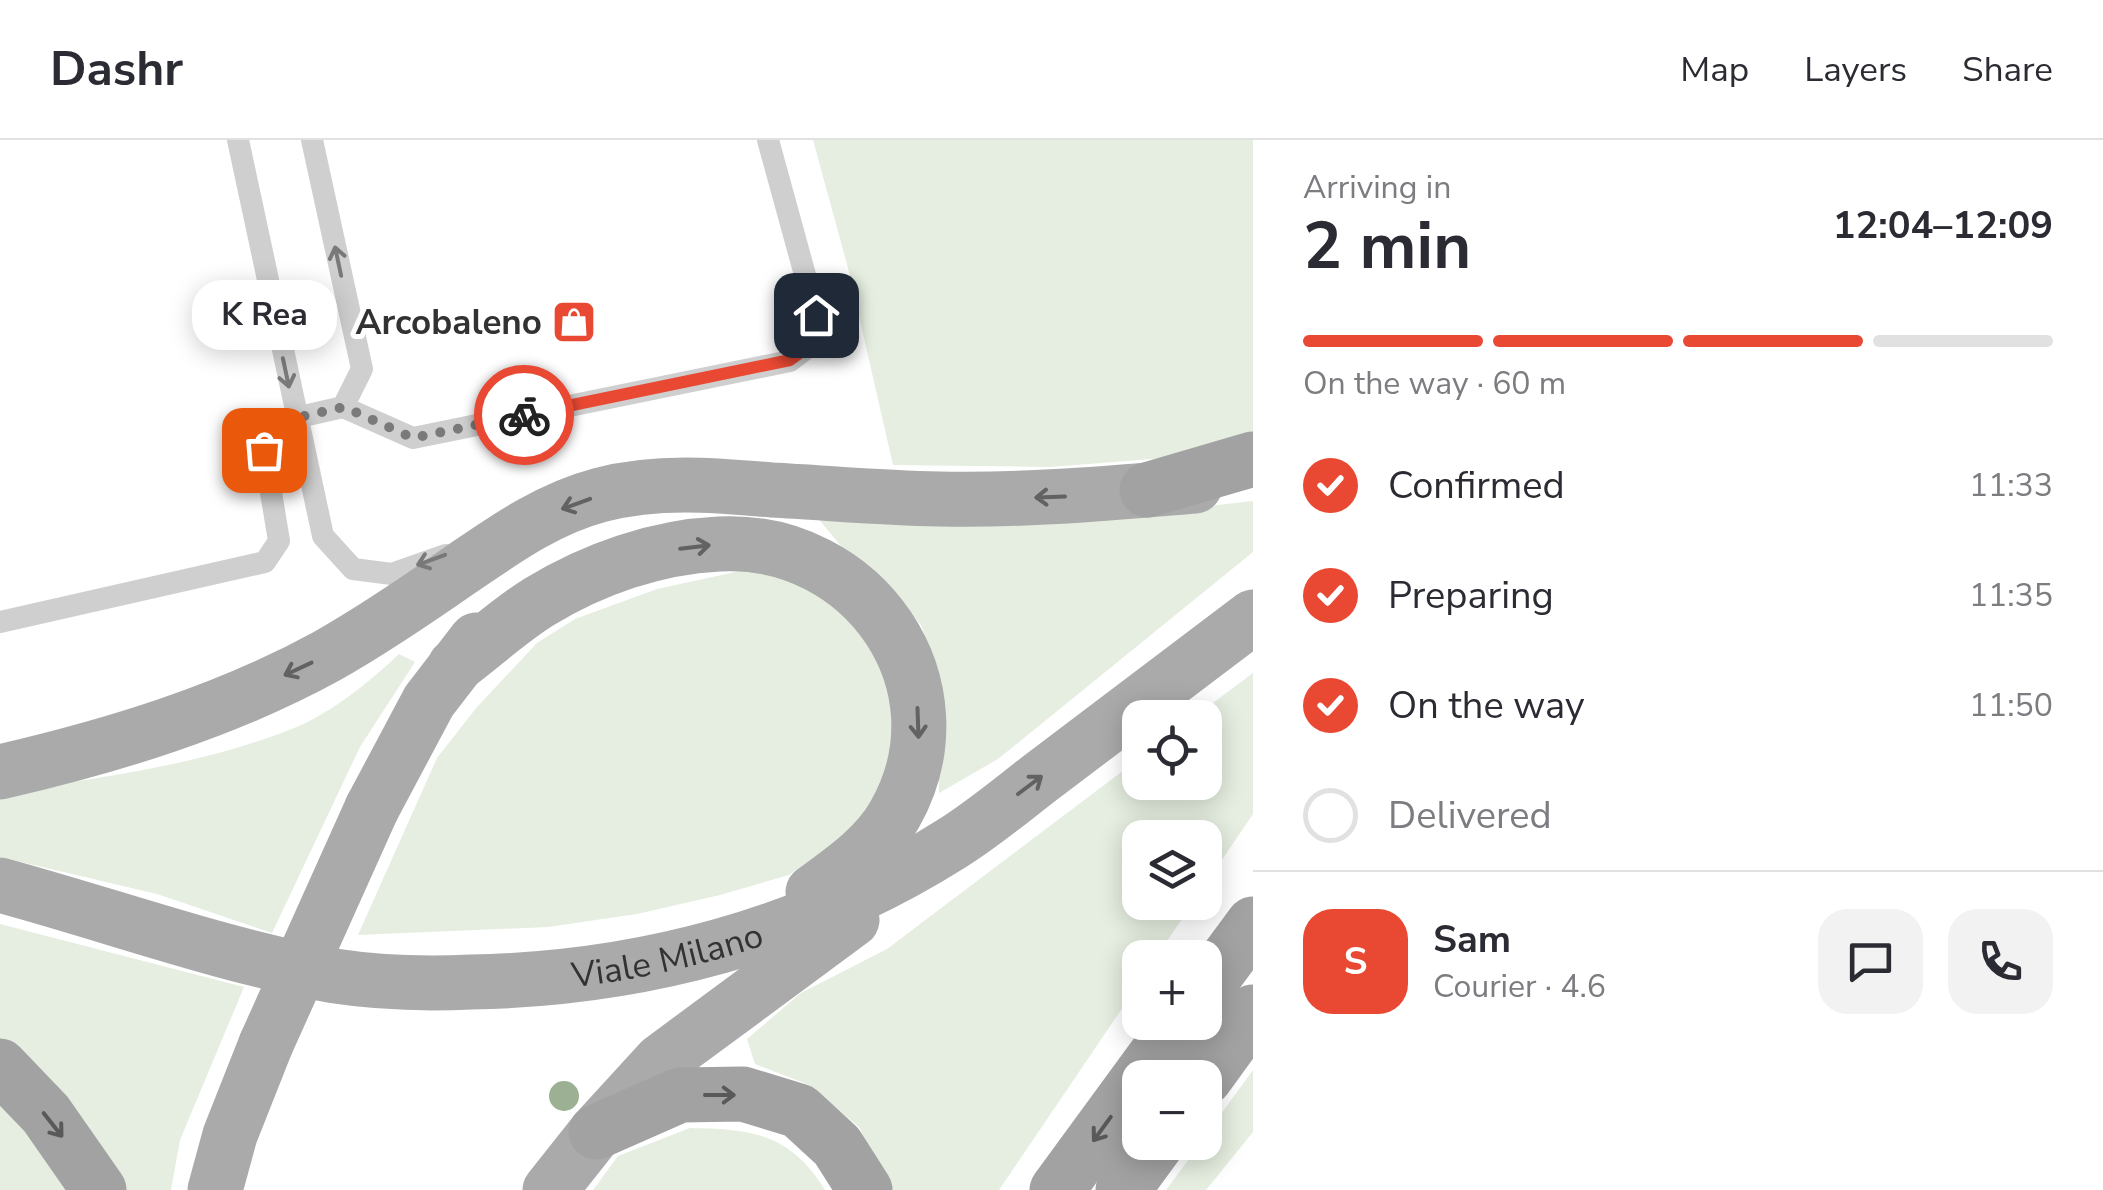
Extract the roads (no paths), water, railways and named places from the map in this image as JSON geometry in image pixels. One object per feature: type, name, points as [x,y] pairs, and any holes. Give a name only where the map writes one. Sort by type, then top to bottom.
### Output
[{"type":"highway","points":[[1148,490],[1253,459]]},
{"type":"highway","points":[[1222,966],[1253,924]]},
{"type":"highway","points":[[1218,1060],[1253,1012]]},
{"type":"highway","points":[[1058,1190],[1167,1040]]},
{"type":"highway","points":[[0,1066],[46,1114],[99,1190]]},
{"type":"highway","points":[[596,1132],[680,1095],[742,1094],[800,1111],[838,1146],[865,1190]]},
{"type":"highway","points":[[1123,1190],[1145,1160]]},
{"type":"main road","points":[[0,772],[138,736],[211,709],[325,657],[523,528],[582,501],[639,488],[708,485],[940,499],[1057,497],[1253,481]]},
{"type":"main road","points":[[215,1190],[230,1135],[266,1044],[372,808],[429,701],[455,666],[504,610],[594,544],[627,528],[698,505],[811,492]]},
{"type":"main road","points":[[455,666],[562,588],[628,561],[685,548],[749,544],[804,558],[849,584],[873,605],[903,651],[917,701],[919,733],[908,789],[894,818],[851,862],[814,891],[722,945]]},
{"type":"main road","name":"Viale Milano","points":[[0,885],[246,956],[336,976],[396,982],[535,981],[628,969],[722,945],[836,904],[952,844],[1253,617]]},
{"type":"main road","points":[[550,1190],[596,1132],[662,1061],[952,844]]},
{"type":"lane","points":[[238,140],[323,536],[353,569],[392,574],[523,528]]},
{"type":"lane","points":[[312,140],[362,369],[344,407]]},
{"type":"lane","points":[[0,622],[265,562],[279,542],[264,450],[296,418],[344,407],[413,438],[790,360],[812,344],[816,315],[768,140]]},
{"type":"place","name":"Arcobaleno","points":[[574,322]]},
{"type":"place","name":"K Rea","points":[[264,450]]}]
